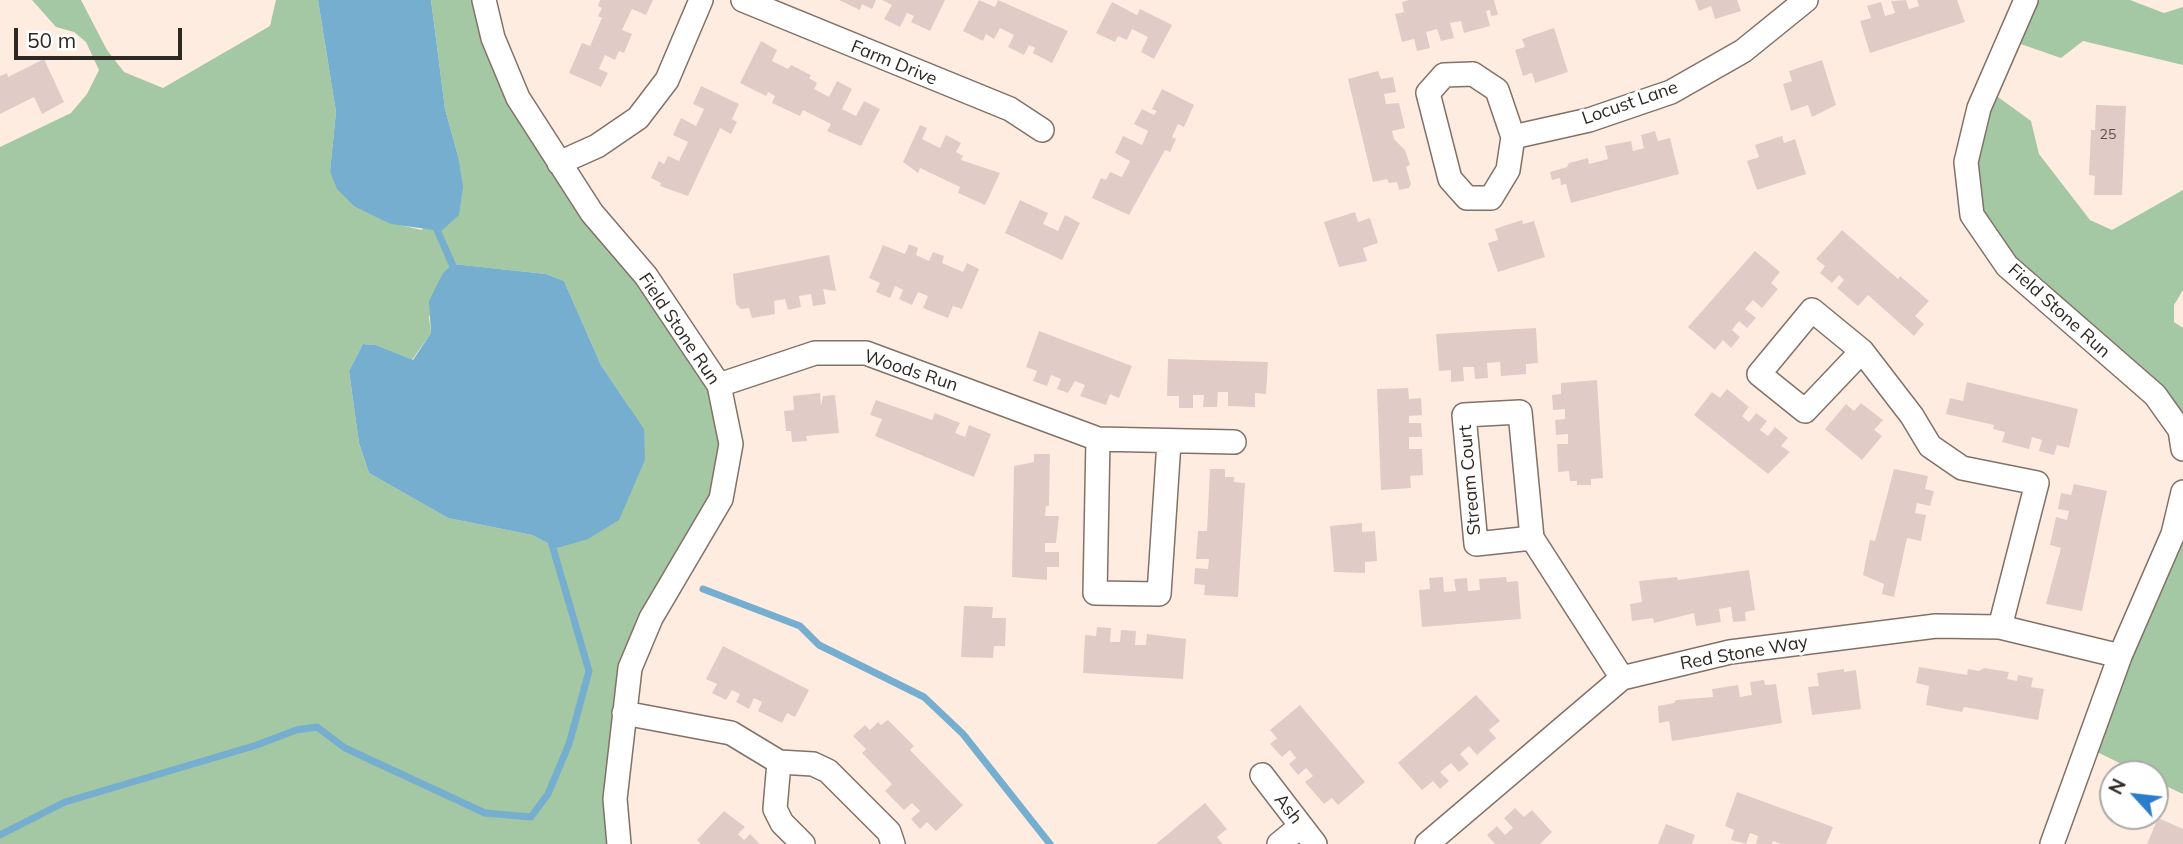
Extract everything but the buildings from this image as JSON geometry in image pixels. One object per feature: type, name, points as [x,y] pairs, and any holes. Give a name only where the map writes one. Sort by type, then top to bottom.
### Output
[{"type":"street","name":"Field Stone Run","points":[[484,0],[493,38],[518,98],[592,213],[646,276],[719,385],[731,444],[721,499],[651,618],[630,668],[615,799],[618,844]]},
{"type":"street","points":[[559,163],[597,146],[638,118],[667,80],[701,0]]},
{"type":"street","name":"Farm Drive","points":[[743,0],[1010,109],[1042,130]]},
{"type":"street","name":"Locust Lane","points":[[1513,137],[1589,120],[1671,92],[1743,51],[1806,0]]},
{"type":"street","name":"Field Stone Run","points":[[2026,0],[1979,108],[1966,162],[1972,215],[2007,266],[2155,395],[2180,430],[2183,449]]},
{"type":"street","points":[[1473,74],[1497,90],[1513,137],[1508,170],[1491,198],[1467,198],[1450,179],[1428,93],[1444,75],[1473,74]]},
{"type":"street","points":[[1862,351],[1805,411],[1759,374],[1812,310],[1862,351],[1912,416],[1930,446],[1962,468],[2037,483],[2000,627]]},
{"type":"street","name":"Woods Run","points":[[719,385],[815,353],[866,353],[1098,439],[1234,442]]},
{"type":"street","name":"Stream Court","points":[[1532,538],[1476,544],[1464,415],[1520,412],[1532,538],[1622,678]]},
{"type":"street","points":[[1098,439],[1095,593],[1160,594],[1169,442]]},
{"type":"street","points":[[2052,844],[2120,656],[2173,534],[2183,492]]},
{"type":"street","name":"Red Stone Way","points":[[1427,844],[1622,678],[1730,652],[1936,626],[2000,627],[2120,656]]},
{"type":"street","points":[[624,713],[731,733],[779,762],[813,764],[828,771],[889,832],[893,844]]},
{"type":"street","points":[[779,762],[775,808],[782,823],[803,844]]},
{"type":"street","name":"Ash","points":[[1262,775],[1315,844]]},
{"type":"street","points":[[1279,844],[1301,825]]},
{"type":"green space","points":[[32,0],[81,0],[107,50],[124,72],[163,88],[270,26],[276,0],[318,0],[336,112],[330,171],[355,207],[391,223],[422,230],[458,156],[445,109],[431,0],[484,0],[518,98],[719,385],[721,499],[630,668],[619,844],[0,844],[0,147],[71,113],[87,94],[99,70],[86,42],[74,32],[56,27]],"holes":[[[453,264],[546,274],[564,281],[601,365],[630,408],[557,548],[532,535],[448,518],[369,473],[359,443],[349,371],[363,344],[376,345],[412,360],[431,333],[429,317]]]},
{"type":"green space","points":[[2026,0],[2130,0],[2164,13],[2183,7],[2183,65],[2083,41],[2061,58],[2009,40]]},
{"type":"green space","points":[[1987,89],[2031,121],[2039,154],[2090,220],[2112,230],[2183,190],[2183,290],[2174,305],[2174,322],[2183,328],[2183,449],[2180,430],[2007,266],[1972,215],[1979,108]]},
{"type":"green space","points":[[2183,492],[2183,794],[2169,788],[2169,760],[2113,760],[2087,747]]},
{"type":"water","points":[[318,0],[431,0],[445,109],[463,187],[459,215],[441,231],[391,224],[355,207],[337,189],[330,171],[336,112]]},
{"type":"water","points":[[453,264],[546,274],[564,281],[601,365],[644,429],[645,460],[619,520],[588,539],[557,548],[532,535],[448,518],[369,473],[359,443],[349,371],[363,344],[376,345],[413,360],[431,333],[429,301],[443,273]]},
{"type":"waterway","points":[[434,223],[456,273]]},
{"type":"waterway","points":[[0,835],[65,802],[257,745],[296,730],[317,727],[345,748],[485,813],[531,817],[548,794],[569,744],[589,671],[550,538]]},
{"type":"waterway","points":[[703,589],[800,626],[819,645],[924,697],[963,734],[1050,844]]}]
